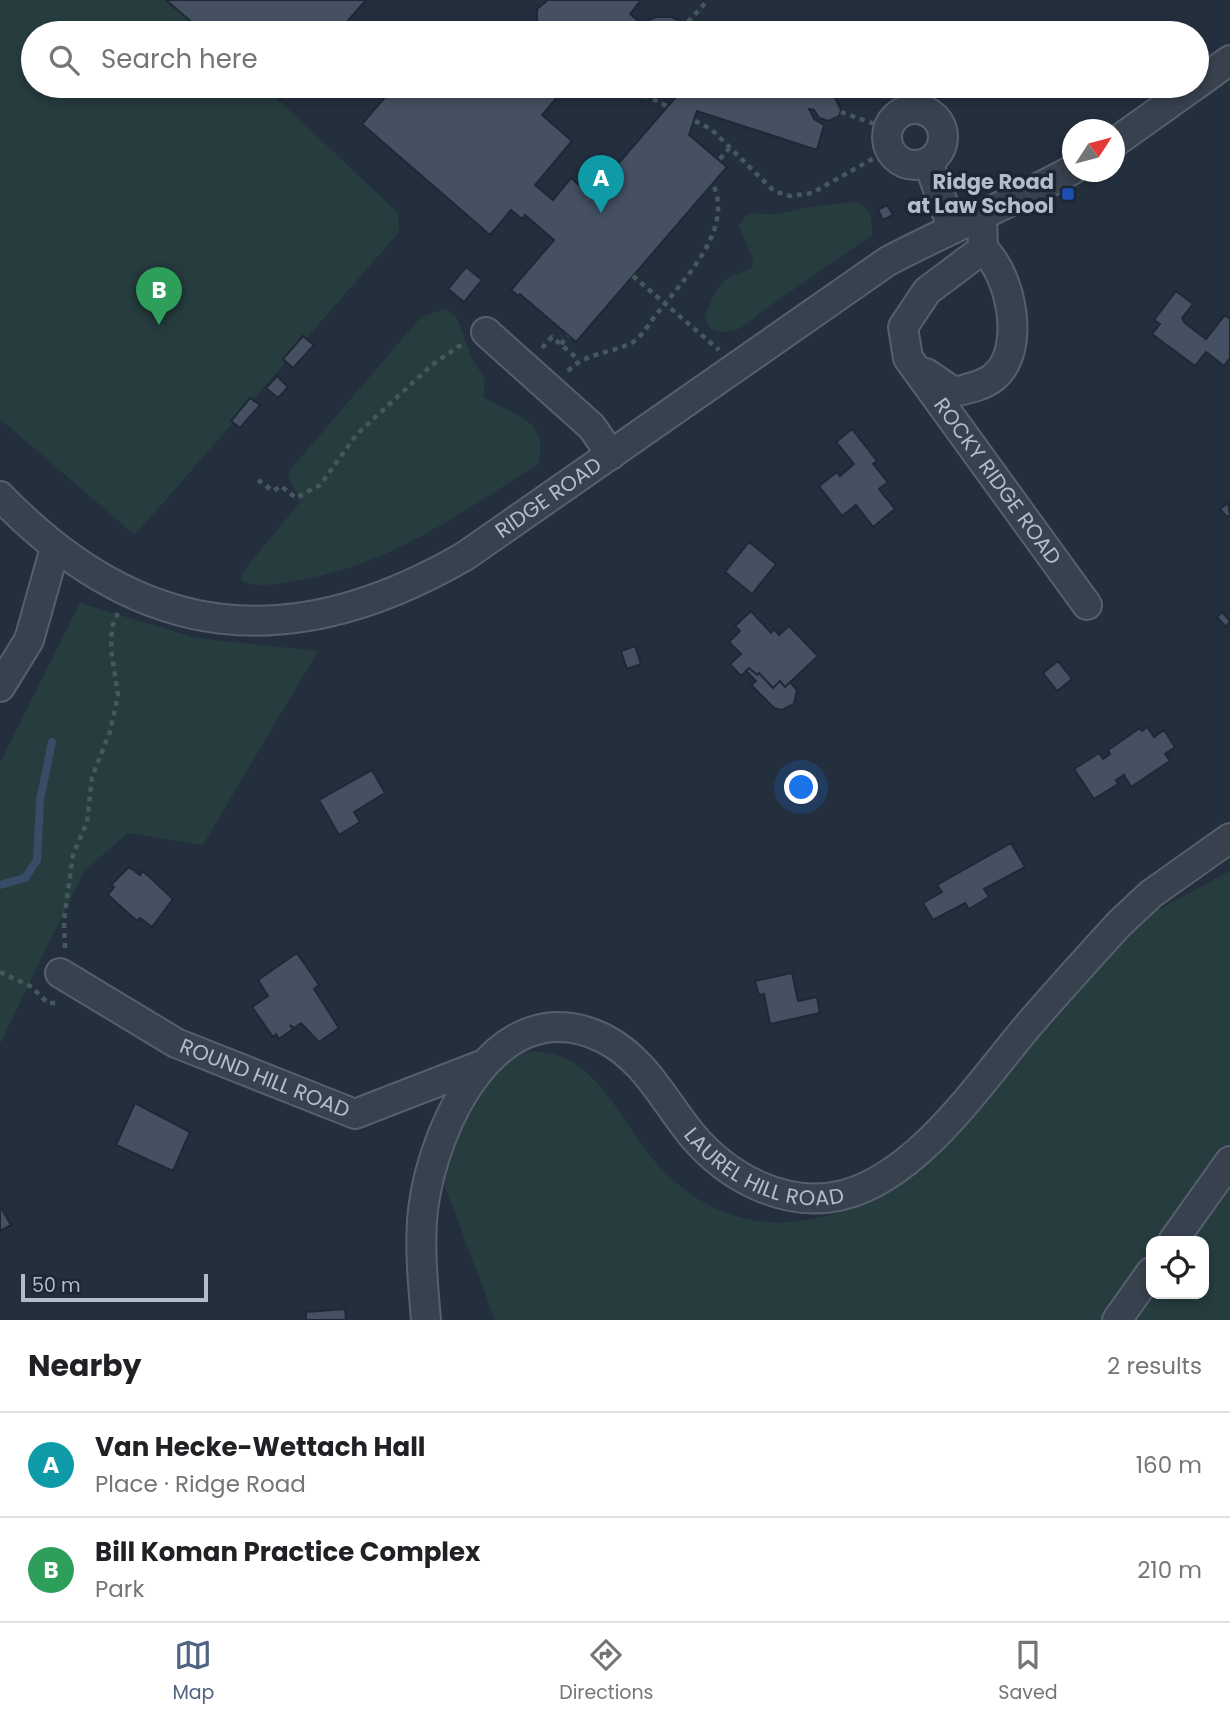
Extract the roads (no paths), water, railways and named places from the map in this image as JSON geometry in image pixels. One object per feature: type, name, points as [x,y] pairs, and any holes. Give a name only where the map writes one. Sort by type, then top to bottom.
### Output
[{"type":"street","points":[[1209,75],[1230,60]]},
{"type":"street","points":[[1125,136],[1177,98]]},
{"type":"street","points":[[909,110],[932,114],[943,135],[940,151],[928,162],[907,164],[889,139],[896,117],[909,110]]},
{"type":"street","points":[[928,162],[952,227]]},
{"type":"street","name":"RIDGE ROAD","points":[[0,496],[55,548],[127,592],[188,614],[249,620],[293,619],[372,602],[422,581],[465,556],[888,261],[952,227],[1014,202],[1062,176]]},
{"type":"street","points":[[908,358],[904,327],[914,309],[939,279],[983,249],[982,215]]},
{"type":"street","name":"ROCKY RIDGE ROAD","points":[[908,358],[954,392],[974,387],[995,377],[1008,356],[1013,328],[1010,300],[1003,278],[996,260],[983,249]]},
{"type":"street","points":[[487,333],[592,427],[611,454]]},
{"type":"street","name":"ROCKY RIDGE ROAD","points":[[908,358],[1087,605]]},
{"type":"street","points":[[0,687],[29,640],[55,548]]},
{"type":"street","name":"LAUREL HILL ROAD","points":[[426,1320],[422,1248],[423,1210],[428,1188],[450,1119],[479,1066],[503,1046],[537,1030],[569,1029],[602,1038],[634,1059],[692,1135],[724,1165],[745,1179],[768,1190],[795,1197],[817,1199],[853,1192],[882,1179],[922,1147],[1119,924],[1151,894],[1230,838]]},
{"type":"street","name":"ROUND HILL ROAD","points":[[63,975],[176,1043],[355,1114],[479,1066]]},
{"type":"street","points":[[1177,1236],[1230,1161]]},
{"type":"street","points":[[1117,1320],[1146,1279]]},
{"type":"waterway","points":[[0,885],[25,878],[37,860],[40,800],[52,742]]},
{"type":"place","name":"Ridge Road at Law School","points":[[1068,194]]},
{"type":"place","name":"Van Hecke-Wettach Hall","points":[[601,213]]},
{"type":"place","name":"Bill Koman Practice Complex","points":[[159,325]]}]
